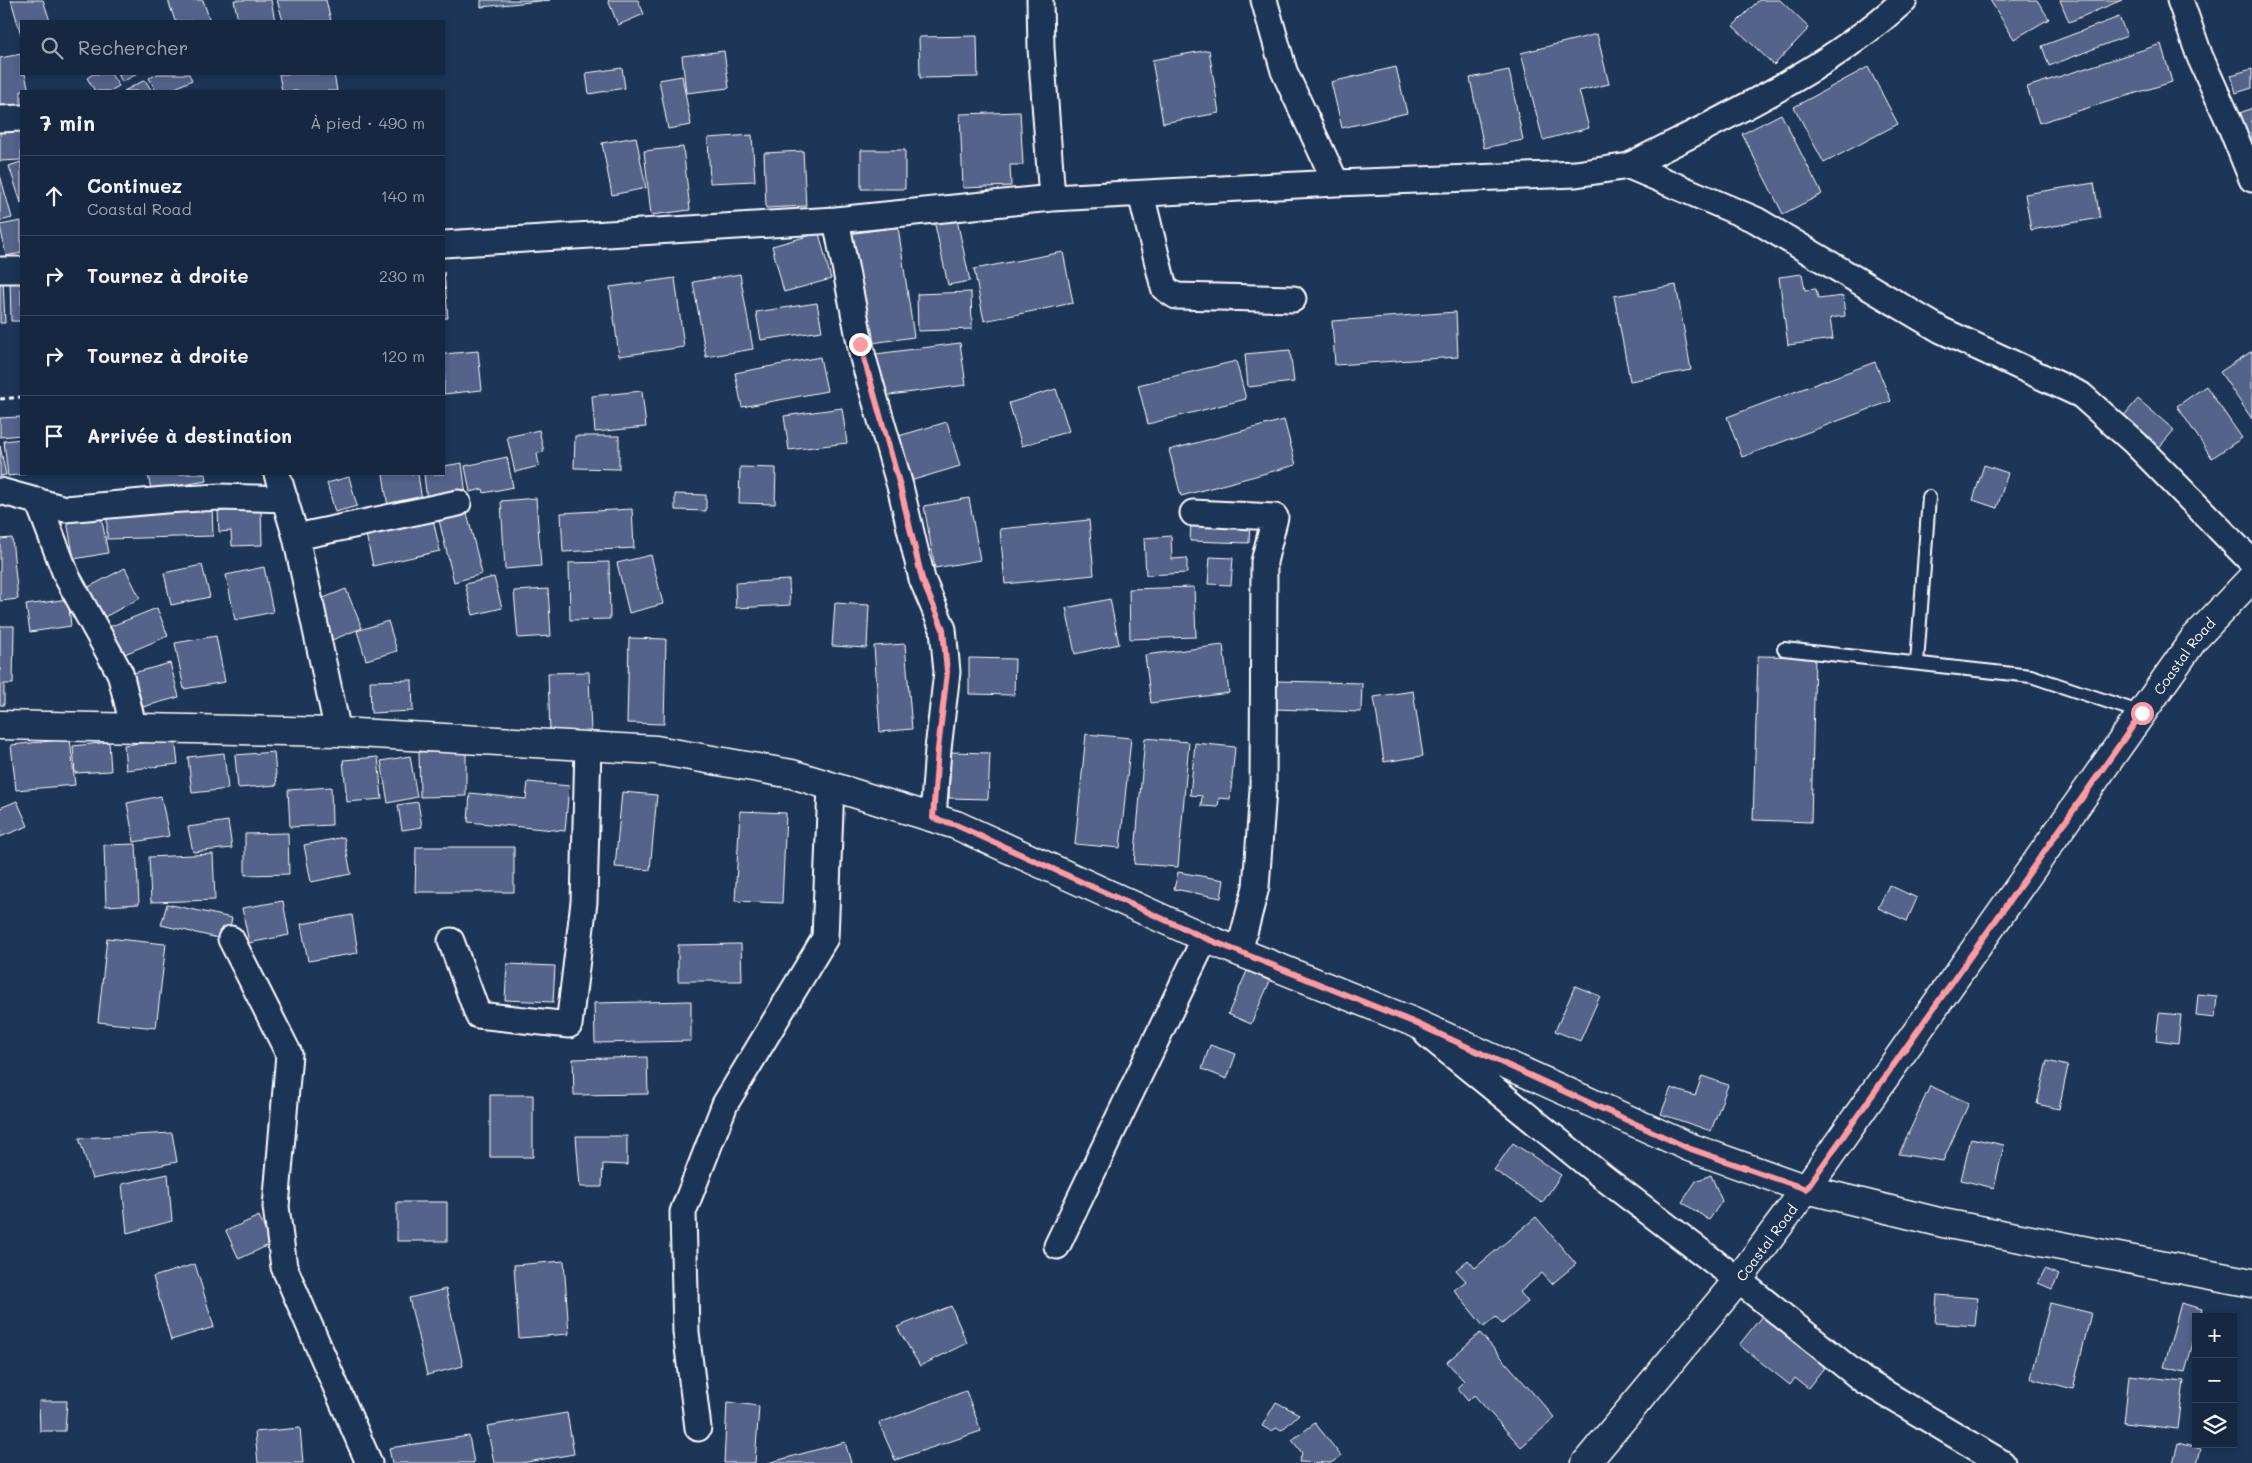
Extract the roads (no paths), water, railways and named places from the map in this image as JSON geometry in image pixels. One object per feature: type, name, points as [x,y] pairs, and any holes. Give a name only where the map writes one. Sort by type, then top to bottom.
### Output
[{"type":"street","points":[[1040,0],[1041,48],[1052,198]]},
{"type":"street","points":[[1264,0],[1284,71],[1336,184]]},
{"type":"street","points":[[2180,0],[2200,57],[2228,117],[2252,179]]},
{"type":"street","points":[[445,244],[836,220],[1052,198],[1576,174],[1629,166],[1777,90],[1874,28],[1896,3]]},
{"type":"street","points":[[0,119],[20,118]]},
{"type":"street","points":[[1629,166],[1756,220],[1941,330],[2081,395],[2135,443],[2250,580]]},
{"type":"street","points":[[1141,194],[1164,288],[1176,296],[1293,299]]},
{"type":"street","points":[[836,220],[863,358],[900,486],[922,579],[943,629],[947,672],[938,749],[933,818]]},
{"type":"street","points":[[0,270],[20,270]]},
{"type":"street","points":[[277,475],[296,537],[338,732]]},
{"type":"street","points":[[0,491],[65,509],[174,499],[220,497],[285,499]]},
{"type":"street","points":[[38,501],[67,577],[120,673],[134,729]]},
{"type":"street","points":[[296,537],[458,503]]},
{"type":"street","points":[[1193,513],[1275,517],[1264,562],[1263,790],[1256,887],[1239,952]]},
{"type":"street","name":"Coastal Road","points":[[1586,1463],[1738,1280],[1806,1189],[2194,639],[2250,580]]},
{"type":"street","points":[[0,726],[338,732],[656,750],[792,774],[956,825],[1205,938],[1413,1022],[1688,1148],[1806,1189],[1943,1222],[2252,1283]]},
{"type":"street","points":[[451,941],[478,1015],[569,1025],[584,902],[588,746]]},
{"type":"street","points":[[698,1428],[686,1332],[683,1212],[725,1104],[825,938],[831,786]]},
{"type":"street","points":[[1057,1246],[1205,938]]},
{"type":"street","points":[[231,939],[289,1054],[276,1207],[284,1267],[365,1459]]},
{"type":"street","points":[[1413,1022],[1604,1178],[1738,1280],[1863,1380],[2002,1463]]},
{"type":"lane","points":[[1917,663],[1929,497]]},
{"type":"lane","points":[[1784,648],[2031,676],[2142,713]]}]
